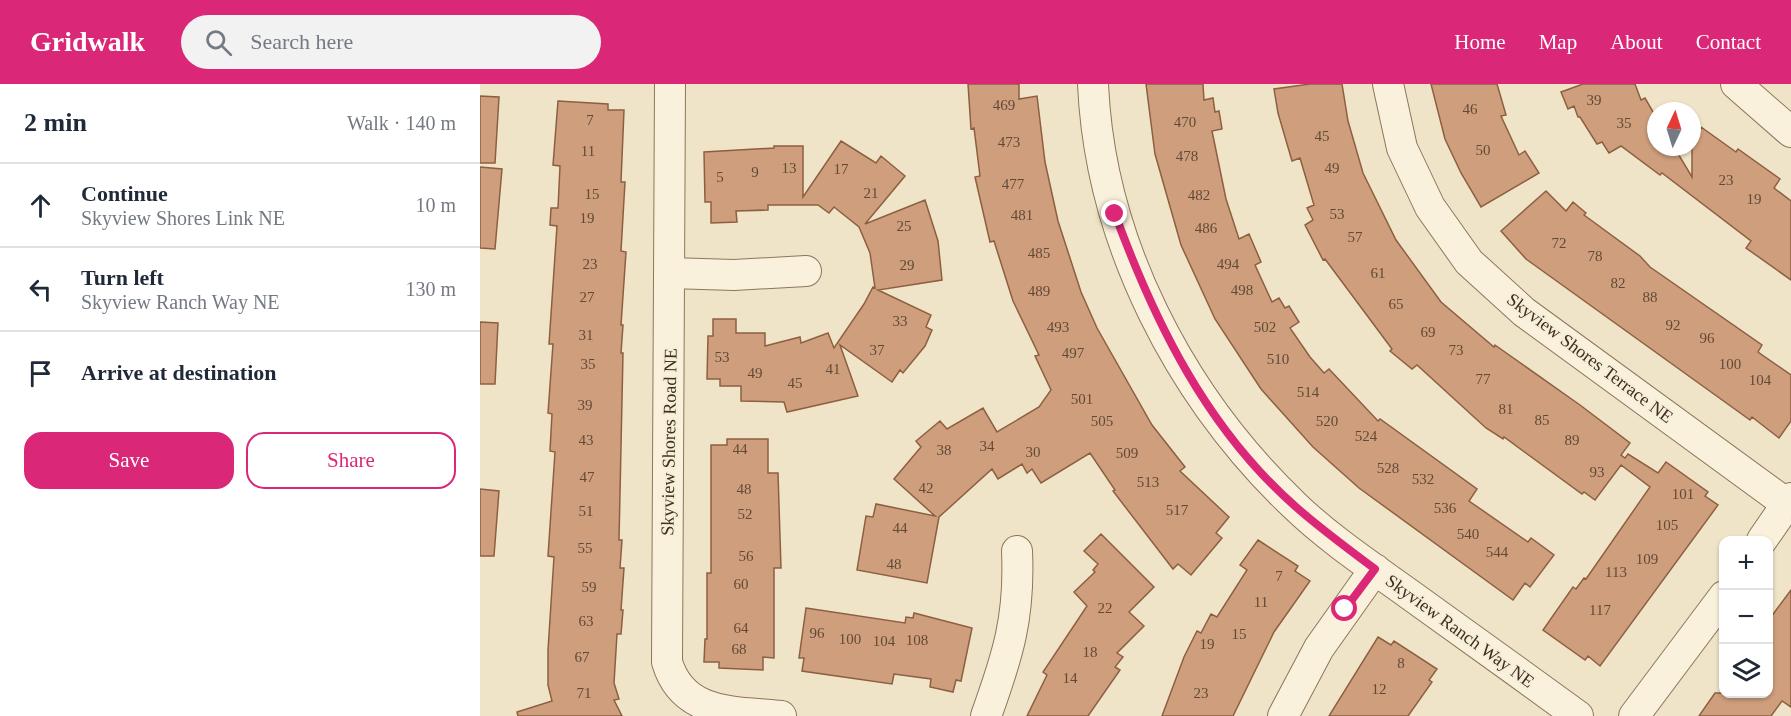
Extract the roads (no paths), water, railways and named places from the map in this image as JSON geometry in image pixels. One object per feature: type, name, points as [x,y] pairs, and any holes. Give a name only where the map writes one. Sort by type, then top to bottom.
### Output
[{"type":"street","name":"Skyview Shores Road NE","points":[[670,84],[667,662],[671,676],[690,699],[711,708],[781,716]]},
{"type":"street","name":"Skyview Ranch Way NE","points":[[1093,84],[1101,149],[1115,214],[1139,282],[1174,352],[1213,413],[1256,465],[1295,506],[1375,569],[1578,716]]},
{"type":"street","name":"Skyview Shores Terrace NE","points":[[1388,84],[1402,148],[1430,207],[1469,262],[1524,312],[1789,501]]},
{"type":"street","points":[[1736,84],[1791,132]]},
{"type":"street","points":[[670,273],[734,275],[806,271]]},
{"type":"street","points":[[1765,536],[1789,501]]},
{"type":"street","points":[[986,716],[1004,666],[1016,619],[1017,551]]},
{"type":"street","points":[[1283,716],[1319,648],[1375,569]]},
{"type":"street","points":[[1634,716],[1719,603]]}]
